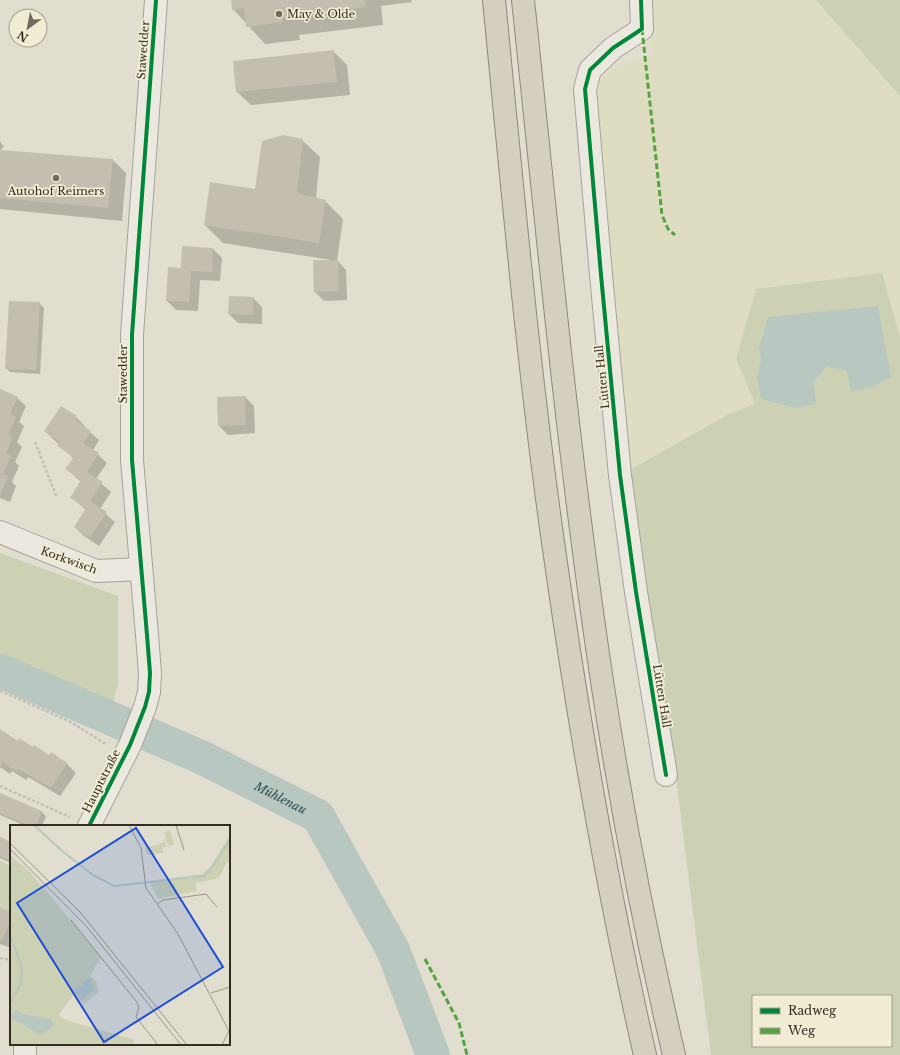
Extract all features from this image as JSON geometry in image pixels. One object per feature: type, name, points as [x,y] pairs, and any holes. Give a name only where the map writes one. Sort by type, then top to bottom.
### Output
[{"type":"highway","points":[[494,0],[527,328],[554,548],[591,789],[617,930],[645,1055]]},
{"type":"highway","points":[[523,0],[561,360],[582,541],[602,682],[618,782],[645,923],[674,1055]]},
{"type":"street","name":"Stawedder","points":[[130,745],[145,707],[149,692],[150,673],[132,460],[132,335],[156,0]]},
{"type":"street","name":"Lütten Hall","points":[[641,0],[642,29],[613,48],[590,70],[585,89],[599,260],[620,475],[636,592],[666,775]]},
{"type":"street","name":"Korkwisch","points":[[0,532],[96,572],[141,569]]},
{"type":"street","name":"Hauptstraße","points":[[80,822],[130,745]]},
{"type":"path","points":[[36,442],[57,498]]},
{"type":"path","points":[[0,691],[69,721],[106,744]]},
{"type":"path","points":[[0,786],[80,822]]},
{"type":"path","points":[[0,958],[10,960]]},
{"type":"shaded area","points":[[649,0],[816,0],[900,96],[900,337],[882,274],[736,359],[755,404],[727,415],[630,470],[593,89],[611,68],[652,56],[651,11]]},
{"type":"shaded area","points":[[878,306],[891,377],[870,388],[851,391],[847,371],[827,366],[813,382],[816,404],[795,408],[761,399],[757,377],[761,360],[759,348],[768,317]]},
{"type":"green space","points":[[816,0],[900,0],[900,96]]},
{"type":"green space","points":[[882,273],[900,337],[900,1055],[711,1055],[674,762],[655,670],[630,470],[727,415],[755,404],[736,359],[756,289]]},
{"type":"green space","points":[[0,553],[118,596],[118,684],[108,720],[0,678]]},
{"type":"green space","points":[[0,861],[10,866],[10,912],[0,907]]},
{"type":"building","name":"May & Olde","points":[[231,0],[365,0],[366,7],[282,18],[283,22],[246,27],[244,8],[232,10]]},
{"type":"building","points":[[333,50],[337,82],[236,92],[233,61]]},
{"type":"building","points":[[283,135],[303,139],[297,193],[326,200],[319,243],[204,225],[210,182],[255,189],[262,141]]},
{"type":"building","name":"Autohof Reimers","points":[[0,150],[113,159],[108,208],[0,198]]},
{"type":"building","points":[[182,246],[213,248],[212,272],[191,271],[189,302],[166,301],[168,267],[181,268]]},
{"type":"building","points":[[313,260],[338,260],[339,291],[314,292]]},
{"type":"building","points":[[229,296],[254,297],[253,315],[228,314]]},
{"type":"building","points":[[9,301],[40,302],[36,370],[5,369]]},
{"type":"building","points":[[0,389],[18,397],[10,414],[16,417],[8,435],[13,437],[6,454],[11,456],[3,474],[8,476],[0,495]]},
{"type":"building","points":[[245,396],[246,425],[218,426],[217,397]]},
{"type":"building","points":[[61,406],[77,416],[75,420],[91,431],[83,443],[99,453],[87,472],[103,482],[90,501],[107,512],[90,538],[74,527],[86,508],[70,498],[81,480],[65,469],[74,457],[57,446],[60,442],[44,431]]},
{"type":"building","points":[[0,729],[18,741],[19,738],[33,747],[34,745],[49,755],[51,752],[67,763],[51,788],[18,769],[17,772],[3,762],[0,767]]},
{"type":"building","points":[[0,793],[42,811],[36,825],[28,825],[0,813]]},
{"type":"building","points":[[0,837],[10,842],[10,861],[0,856]]},
{"type":"building","points":[[0,907],[10,912],[10,922],[2,940],[0,939]]},
{"type":"waterway","name":"Mühlenau","points":[[0,671],[203,758],[318,816],[393,950],[433,1055]]},
{"type":"marked path","points":[[642,29],[662,215],[668,229],[675,235]]},
{"type":"marked path","points":[[425,959],[459,1023],[467,1055]]},
{"type":"cycle path","points":[[90,825],[130,745],[145,707],[149,692],[150,673],[132,460],[132,335],[156,0]]},
{"type":"cycle path","points":[[641,0],[642,29],[613,48],[590,70],[585,89],[620,475],[636,592],[666,775]]},
{"type":"place","name":"May & Olde","points":[[279,14]]},
{"type":"place","name":"Autohof Reimers","points":[[56,178]]}]
